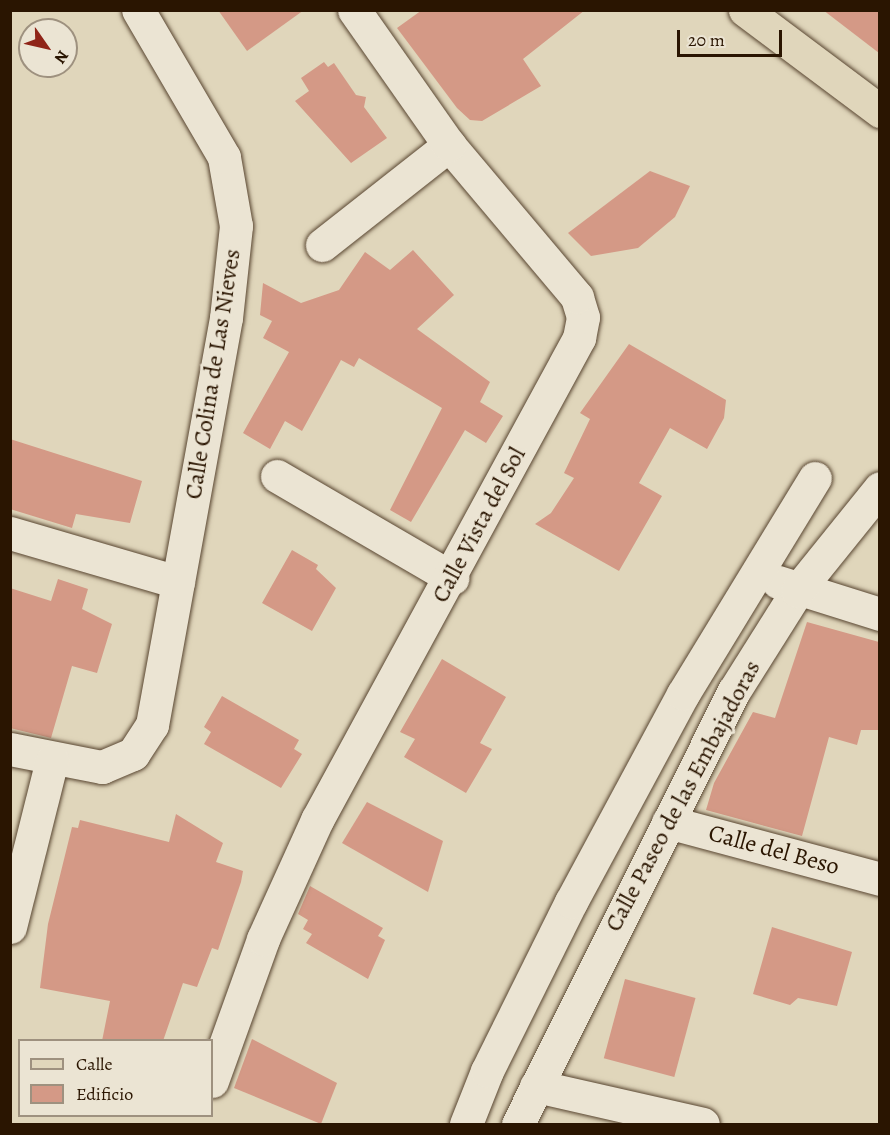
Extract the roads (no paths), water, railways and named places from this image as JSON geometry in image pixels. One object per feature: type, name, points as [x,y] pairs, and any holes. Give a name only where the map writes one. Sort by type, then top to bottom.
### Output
[{"type":"main road","points":[[745,10],[879,111]]},
{"type":"street","name":"Calle Colina de Las Nieves","points":[[52,760],[102,767],[133,754],[152,725],[226,318],[236,226],[224,157],[138,10]]},
{"type":"street","name":"Calle Vista del Sol","points":[[213,1078],[263,939],[312,830],[452,578],[579,339],[583,317],[577,297],[449,146],[354,10]]},
{"type":"street","points":[[322,245],[449,146]]},
{"type":"street","points":[[277,476],[452,578]]},
{"type":"street","points":[[466,1125],[487,1071],[571,902],[683,694],[815,478]]},
{"type":"street","name":"Calle Paseo de las Embajadoras","points":[[519,1125],[536,1086],[734,691],[797,591],[879,488]]},
{"type":"street","points":[[10,533],[178,582]]},
{"type":"street","points":[[758,573],[797,591],[879,614]]},
{"type":"street","points":[[10,749],[52,760],[10,927]]},
{"type":"street","name":"Calle del Beso","points":[[668,822],[879,879]]},
{"type":"street","points":[[536,1086],[703,1125]]}]
